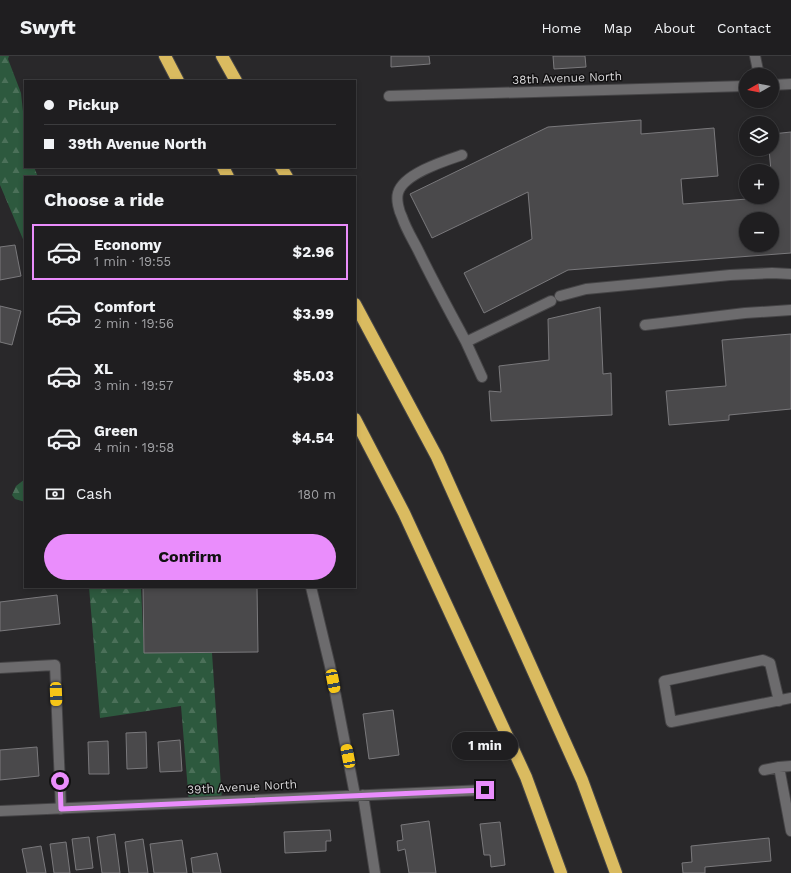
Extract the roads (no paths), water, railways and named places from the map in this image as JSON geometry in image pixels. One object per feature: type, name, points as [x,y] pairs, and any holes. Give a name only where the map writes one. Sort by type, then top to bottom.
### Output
[{"type":"highway","points":[[165,56],[177,80]]},
{"type":"highway","points":[[222,56],[235,80]]},
{"type":"highway","points":[[356,306],[437,457],[582,780],[616,873]]},
{"type":"highway","points":[[356,421],[404,513],[526,777],[561,873]]},
{"type":"street","points":[[755,56],[758,68]]},
{"type":"street","points":[[779,85],[791,84]]},
{"type":"street","name":"38th Avenue North","points":[[389,96],[739,86]]},
{"type":"street","points":[[462,154],[412,176],[403,185],[398,194],[398,204],[402,218],[466,342],[482,377]]},
{"type":"street","points":[[466,342],[556,298],[586,289],[730,275],[772,273],[791,274]]},
{"type":"street","points":[[645,325],[791,310]]},
{"type":"street","points":[[311,588],[359,795],[375,873]]},
{"type":"street","points":[[779,701],[770,663],[763,660],[664,681],[671,722],[779,701],[791,698]]},
{"type":"street","points":[[0,668],[55,665],[61,809]]},
{"type":"street","points":[[764,770],[791,766]]},
{"type":"street","points":[[779,767],[791,830]]},
{"type":"street","name":"39th Avenue North","points":[[0,811],[485,790]]}]
